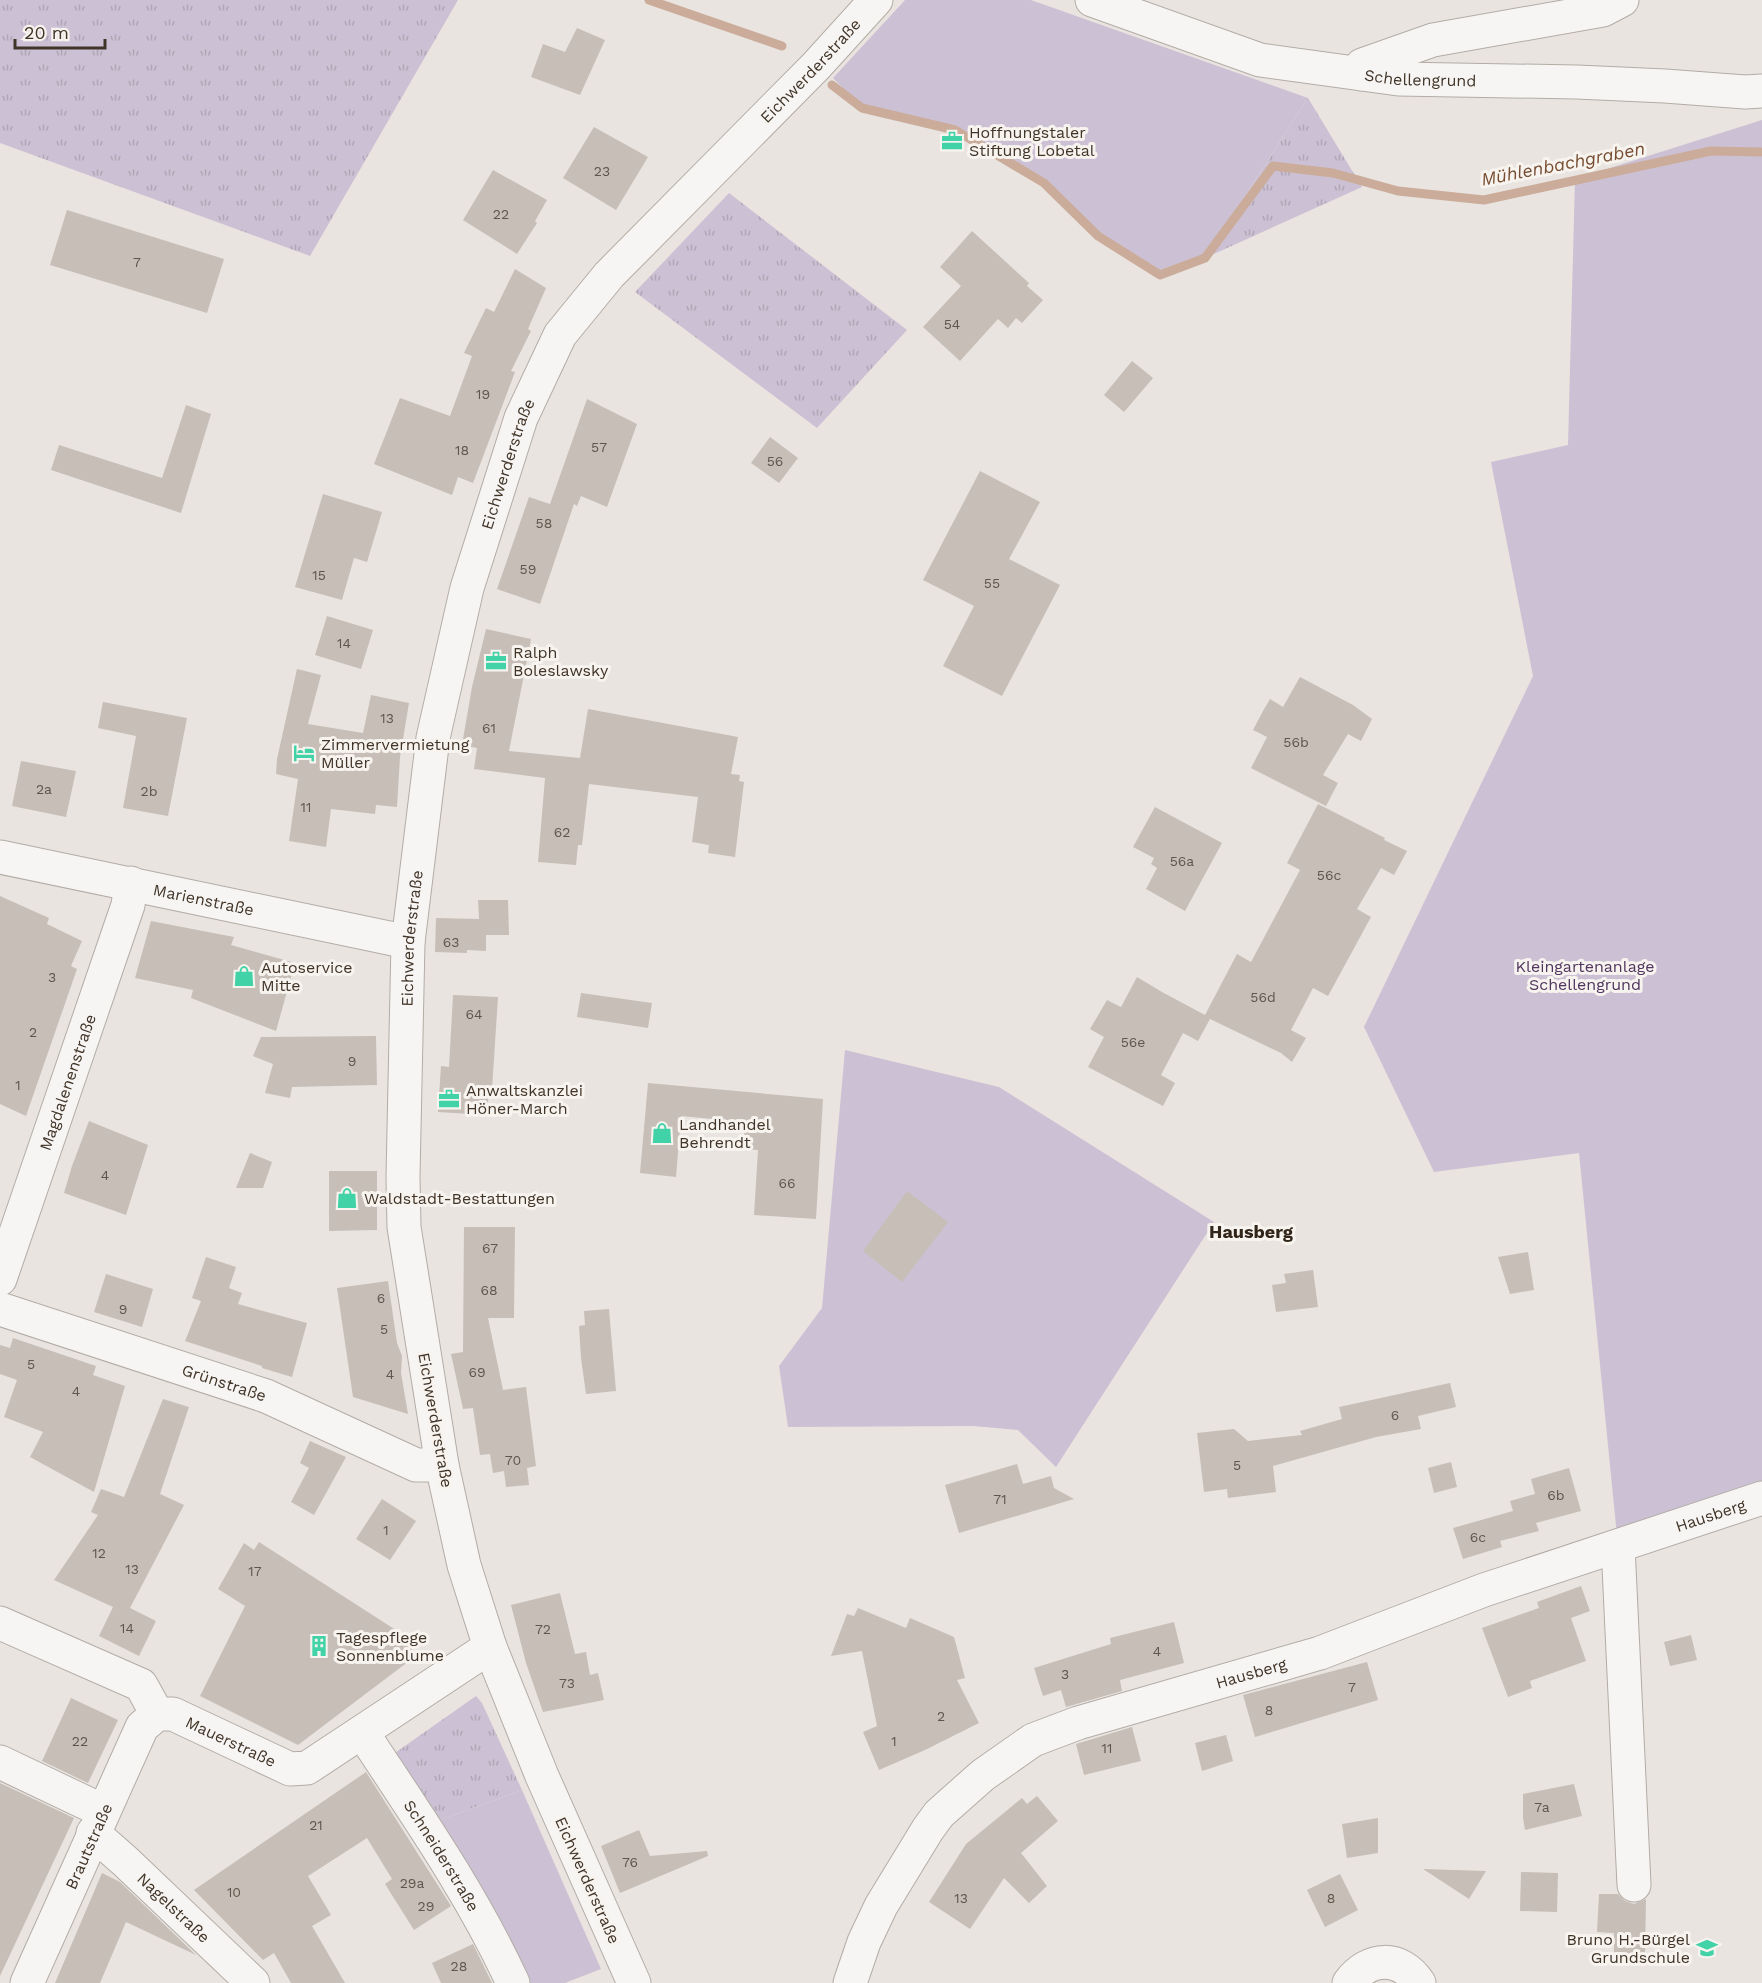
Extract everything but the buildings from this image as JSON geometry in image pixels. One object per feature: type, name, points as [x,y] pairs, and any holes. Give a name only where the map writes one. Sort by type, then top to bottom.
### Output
[{"type":"street","name":"Eichwerderstraße","points":[[634,1983],[542,1776],[490,1647],[464,1565],[442,1464],[404,1227],[408,942],[433,738],[467,588],[521,418],[560,335],[609,275],[816,66],[876,0]]},
{"type":"street","name":"Schellengrund","points":[[1092,0],[1260,60],[1398,79],[1588,83],[1762,91]]},
{"type":"street","points":[[1362,74],[1362,65],[1433,40],[1603,10],[1622,0]]},
{"type":"street","name":"Marienstraße","points":[[0,857],[408,942]]},
{"type":"street","name":"Magdalenenstraße","points":[[0,1280],[128,905],[131,883]]},
{"type":"street","name":"Grünstraße","points":[[0,1309],[266,1396],[416,1465],[442,1464]]},
{"type":"street","name":"Hausberg","points":[[850,1983],[864,1942],[881,1906],[939,1814],[983,1775],[1033,1740],[1078,1723],[1320,1653],[1484,1590],[1762,1498]]},
{"type":"street","points":[[1618,1546],[1634,1885]]},
{"type":"street","points":[[0,1623],[141,1685],[157,1714]]},
{"type":"street","name":"Mauerstraße","points":[[157,1714],[173,1714],[290,1769],[307,1768],[490,1647]]},
{"type":"street","name":"Brautstraße","points":[[27,1983],[142,1727],[157,1714]]},
{"type":"street","name":"Schneiderstraße","points":[[362,1732],[456,1875],[494,1941],[513,1983]]},
{"type":"street","name":"Nagelstraße","points":[[0,1762],[98,1822],[135,1870],[253,1983]]},
{"type":"street","points":[[1349,1983],[1356,1973],[1378,1962],[1391,1962],[1403,1966],[1419,1983]]},
{"type":"green space","points":[[0,0],[458,0],[310,256],[0,143]]},
{"type":"green space","points":[[905,0],[1031,0],[1308,98],[1205,258],[1160,275],[1098,236],[1044,183],[955,130],[862,108],[833,78]]},
{"type":"green space","points":[[1308,98],[1362,187],[1205,258]]},
{"type":"green space","name":"Kleingartenanlage Schellengrund","points":[[1762,120],[1762,1498],[1618,1546],[1579,1153],[1434,1172],[1364,1027],[1533,676],[1491,462],[1568,445],[1575,179]]},
{"type":"green space","points":[[729,193],[907,330],[817,428],[635,292]]},
{"type":"green space","points":[[845,1050],[999,1087],[1214,1222],[1056,1467],[1018,1430],[973,1426],[788,1427],[779,1366],[822,1308]]},
{"type":"green space","points":[[476,1696],[482,1703],[522,1790],[435,1822],[392,1755]]},
{"type":"green space","points":[[522,1790],[601,1969],[565,1983],[523,1983],[435,1822]]},
{"type":"waterway","name":"Mühlenbachgraben","points":[[649,0],[782,46]]},
{"type":"waterway","name":"Mühlenbachgraben","points":[[832,85],[862,108],[955,130],[1044,183],[1098,236],[1160,275],[1205,258],[1273,166],[1333,173],[1398,191],[1484,200],[1711,151],[1762,152]]},
{"type":"place","name":"Hoffnungstaler Stiftung Lobetal","points":[[952,141]]},
{"type":"place","name":"Ralph Boleslawsky","points":[[496,661]]},
{"type":"place","name":"Zimmervermietung Müller","points":[[304,753]]},
{"type":"place","name":"Autoservice Mitte","points":[[244,976]]},
{"type":"place","name":"Anwaltskanzlei Höner-March","points":[[449,1099]]},
{"type":"place","name":"Landhandel Behrendt","points":[[662,1133]]},
{"type":"place","name":"Waldstadt-Bestattungen","points":[[347,1198]]},
{"type":"place","name":"Tagespflege Sonnenblume","points":[[319,1646]]},
{"type":"place","name":"Bruno H.-Bürgel Grundschule","points":[[1707,1948]]},
{"type":"district","name":"Hausberg","points":[[1251,1232]]}]
